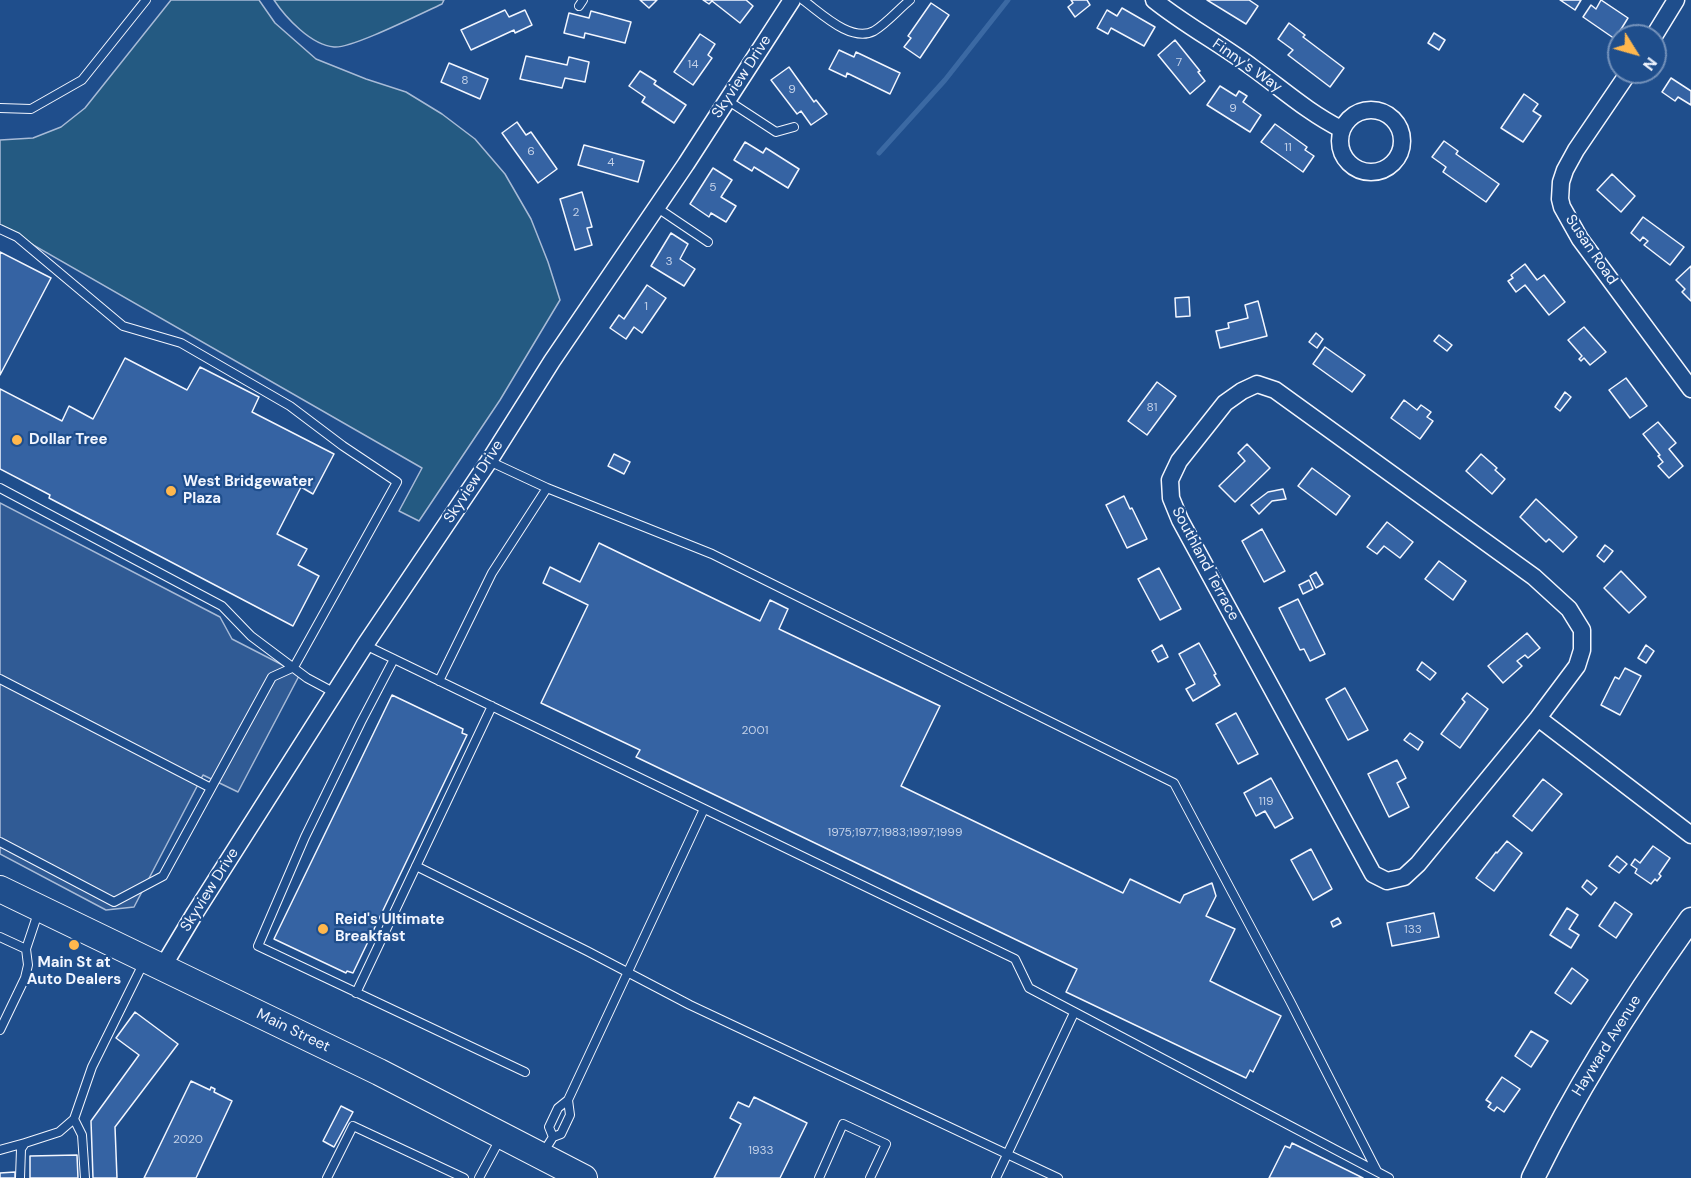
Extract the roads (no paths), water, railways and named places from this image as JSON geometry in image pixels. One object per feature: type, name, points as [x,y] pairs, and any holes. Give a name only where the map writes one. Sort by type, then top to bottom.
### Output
[{"type":"main road","name":"Main Street","points":[[0,889],[379,1072],[502,1136],[547,1146],[584,1178]]},
{"type":"main road","name":"Hayward Avenue","points":[[1533,1178],[1574,1100],[1610,1040],[1691,919]]},
{"type":"street","name":"Skyview Drive","points":[[153,964],[195,913],[365,645],[489,461],[552,361],[792,0]]},
{"type":"street","name":"Finny's Way","points":[[1154,0],[1180,21],[1252,67],[1310,111],[1341,129]]},
{"type":"street","points":[[1661,24],[1676,0]]},
{"type":"street","name":"Susan Road","points":[[1621,84],[1565,170],[1561,182],[1560,199],[1580,239],[1691,389]]},
{"type":"street","name":"Southland Terrace","points":[[1257,384],[1275,390],[1534,577],[1569,609],[1582,630],[1582,650],[1577,666],[1538,718],[1418,864],[1404,877],[1387,881],[1373,874],[1180,520],[1171,498],[1170,480],[1179,461],[1225,403],[1257,384]]},
{"type":"street","points":[[1538,718],[1691,835]]},
{"type":"lane","points":[[0,108],[31,109],[82,80],[146,0]]},
{"type":"lane","points":[[803,0],[854,34],[873,31],[910,0]]},
{"type":"lane","points":[[727,100],[776,132],[794,127]]},
{"type":"lane","points":[[656,207],[708,242]]},
{"type":"lane","points":[[0,230],[17,237],[123,326],[181,344],[290,406],[343,446],[397,482],[294,667],[272,677],[164,876],[114,902],[0,842]]},
{"type":"lane","points":[[489,461],[547,488],[712,554],[1174,783],[1377,1171]]},
{"type":"lane","points":[[0,488],[222,606],[251,636],[307,678],[335,693]]},
{"type":"lane","points":[[439,681],[492,573],[547,488]]},
{"type":"lane","points":[[365,645],[1015,958],[1029,988],[1389,1178]]},
{"type":"lane","points":[[394,659],[305,837],[258,946],[525,1072]]},
{"type":"lane","points":[[0,679],[212,788]]},
{"type":"lane","points":[[356,993],[492,706]]},
{"type":"lane","points":[[547,1146],[549,1127],[558,1108],[568,1100],[704,809]]},
{"type":"lane","points":[[416,866],[690,1005],[1058,1178]]},
{"type":"lane","points":[[0,1030],[25,978],[28,965],[26,949],[40,909]]},
{"type":"lane","points":[[0,937],[26,949]]},
{"type":"lane","points":[[0,1150],[59,1132],[74,1119],[92,1067],[153,964]]},
{"type":"lane","points":[[996,1178],[1074,1013]]},
{"type":"lane","points":[[547,1146],[561,1134],[570,1115],[568,1100]]},
{"type":"lane","points":[[74,1119],[82,1135],[85,1178]]},
{"type":"lane","points":[[819,1178],[843,1124],[886,1144],[870,1178]]},
{"type":"lane","points":[[327,1178],[353,1126],[464,1178]]},
{"type":"lane","points":[[479,1178],[502,1136]]},
{"type":"lane","points":[[20,1178],[21,1149],[26,1143]]},
{"type":"waterway","points":[[879,153],[945,80],[1008,0]]},
{"type":"place","name":"Dollar Tree","points":[[17,440]]},
{"type":"place","name":"West Bridgewater Plaza","points":[[171,491]]},
{"type":"place","name":"Reid's Ultimate Breakfast","points":[[323,929]]},
{"type":"place","name":"Main St at Auto Dealers","points":[[74,945]]}]
